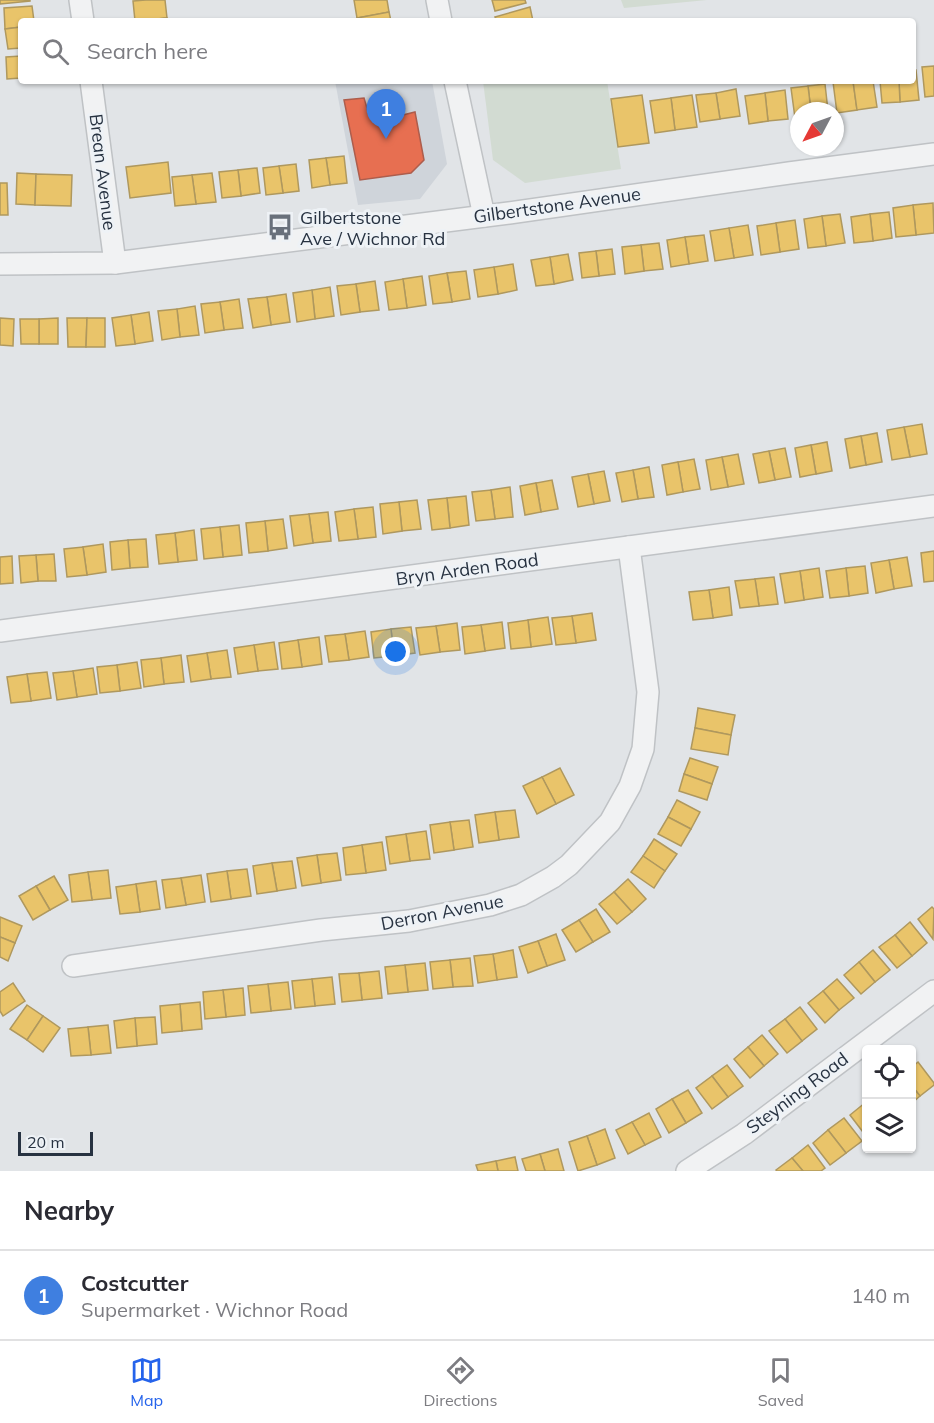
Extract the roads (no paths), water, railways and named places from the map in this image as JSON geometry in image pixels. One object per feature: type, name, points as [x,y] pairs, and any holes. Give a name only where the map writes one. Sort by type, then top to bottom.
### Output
[{"type":"street","points":[[80,0],[83,18]]},
{"type":"street","points":[[437,0],[440,18]]},
{"type":"street","name":"Brean Avenue","points":[[91,84],[115,263]]},
{"type":"street","points":[[456,84],[484,216]]},
{"type":"street","name":"Gilbertstone Avenue","points":[[0,264],[115,263],[484,216],[934,154]]},
{"type":"street","name":"Bryn Arden Road","points":[[0,631],[934,506]]},
{"type":"street","name":"Derron Avenue","points":[[73,966],[321,930],[409,921],[490,905],[520,895],[553,877],[576,858],[610,822],[630,786],[643,749],[648,692],[629,547]]},
{"type":"street","name":"Steyning Road","points":[[687,1171],[744,1134],[934,991]]},
{"type":"place","name":"Costcutter","points":[[386,139]]},
{"type":"place","name":"Gilbertstone Ave / Wichnor Rd","points":[[280,227]]}]
